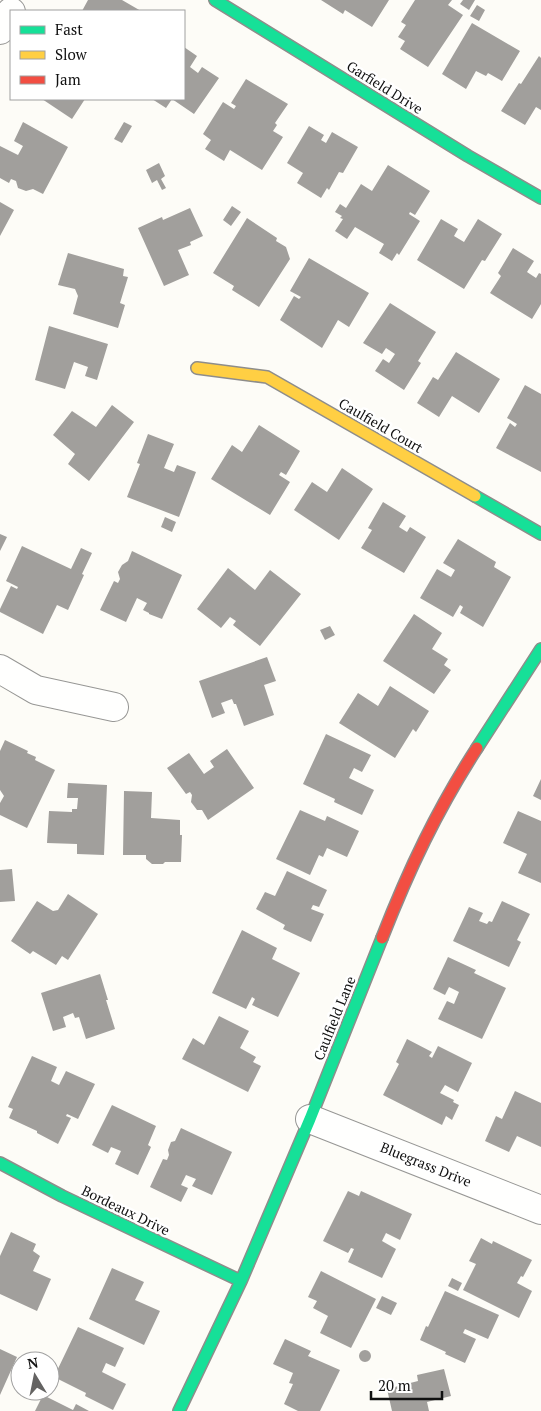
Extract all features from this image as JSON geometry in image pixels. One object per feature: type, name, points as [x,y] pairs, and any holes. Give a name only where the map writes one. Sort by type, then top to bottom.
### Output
[{"type":"street","name":"Garfield Drive","points":[[215,0],[468,156],[541,198]]},
{"type":"street","points":[[0,30],[10,14]]},
{"type":"street","name":"Caulfield Court","points":[[196,368],[267,377],[541,534]]},
{"type":"street","name":"Caulfield Lane","points":[[179,1411],[241,1281],[310,1119],[402,887],[427,833],[452,787],[541,649]]},
{"type":"street","points":[[0,669],[36,690],[114,706]]},
{"type":"street","name":"Bluegrass Drive","points":[[310,1119],[541,1210]]},
{"type":"street","name":"Bordeaux Drive","points":[[0,1163],[62,1196],[241,1281]]},
{"type":"building","points":[[88,0],[122,0],[139,10],[83,10]]},
{"type":"building","points":[[321,0],[389,0],[372,27],[345,10],[343,14]]},
{"type":"building","points":[[415,0],[452,0],[448,5],[463,15],[428,67],[400,49],[405,41],[398,37],[406,25],[401,22]]},
{"type":"building","points":[[463,0],[475,0],[469,10],[460,4]]},
{"type":"building","points":[[477,5],[485,10],[479,21],[470,16]]},
{"type":"building","points":[[472,23],[520,51],[502,81],[488,73],[486,76],[476,71],[466,89],[442,74]]},
{"type":"building","points":[[185,48],[197,56],[190,67],[198,73],[202,67],[219,78],[194,114],[173,100],[185,100]]},
{"type":"building","points":[[539,56],[541,58],[541,110],[536,107],[525,125],[501,111]]},
{"type":"building","points":[[246,79],[288,104],[275,123],[277,125],[273,131],[283,137],[262,170],[230,150],[224,161],[205,149],[211,140],[203,134],[223,102],[234,109],[236,106],[231,103]]},
{"type":"building","points":[[44,100],[84,100],[72,119]]},
{"type":"building","points":[[154,100],[171,100],[166,108]]},
{"type":"building","points":[[23,122],[68,147],[43,194],[33,189],[26,191],[18,188],[16,181],[11,179],[9,183],[0,178],[0,146],[18,155],[23,146],[14,141]]},
{"type":"building","points":[[124,122],[132,126],[122,143],[114,139]]},
{"type":"building","points":[[309,126],[324,135],[321,140],[326,143],[332,132],[358,147],[343,173],[339,172],[329,190],[327,188],[321,198],[297,183],[303,173],[287,163]]},
{"type":"building","points":[[159,163],[165,176],[161,179],[166,188],[162,190],[157,180],[152,183],[146,170]]},
{"type":"building","points":[[388,165],[430,191],[415,215],[410,212],[409,214],[420,221],[399,255],[397,253],[392,261],[379,253],[384,244],[355,227],[347,239],[335,231],[343,219],[340,218],[342,216],[335,212],[340,204],[346,208],[361,184],[372,191]]},
{"type":"building","points":[[0,202],[14,210],[0,236]]},
{"type":"building","points":[[232,206],[241,212],[231,226],[223,220]]},
{"type":"building","points":[[190,208],[203,236],[190,242],[191,245],[178,250],[189,275],[164,286],[138,228],[162,217],[163,220]]},
{"type":"building","points":[[247,218],[277,238],[276,241],[286,247],[290,259],[259,307],[232,290],[234,286],[213,273]]},
{"type":"building","points":[[441,219],[458,229],[454,236],[464,242],[478,219],[502,234],[485,261],[482,260],[464,289],[417,260]]},
{"type":"building","points":[[513,248],[534,261],[527,272],[536,278],[539,273],[541,274],[541,304],[532,319],[490,293],[501,276],[498,273]]},
{"type":"building","points":[[68,253],[124,269],[123,276],[128,277],[120,303],[125,305],[118,328],[73,314],[78,296],[75,289],[58,285]]},
{"type":"building","points":[[309,258],[369,293],[349,327],[338,320],[322,348],[280,320],[294,296],[299,299],[301,297],[290,291]]},
{"type":"building","points":[[390,303],[436,332],[418,361],[421,363],[404,390],[375,371],[383,359],[389,363],[395,354],[386,348],[382,354],[363,343]]},
{"type":"building","points":[[49,326],[108,344],[97,380],[85,376],[88,367],[74,362],[65,389],[35,380]]},
{"type":"building","points":[[456,352],[500,379],[479,413],[452,396],[439,417],[417,403],[433,377],[438,380]]},
{"type":"building","points":[[525,385],[541,394],[541,472],[496,448],[510,423],[515,427],[517,424],[507,418]]},
{"type":"building","points":[[112,405],[134,422],[89,481],[68,464],[75,454],[53,435],[72,411],[96,427]]},
{"type":"building","points":[[259,425],[300,451],[286,475],[281,472],[279,475],[290,482],[270,515],[211,479],[232,445],[242,452]]},
{"type":"building","points":[[148,434],[174,444],[164,468],[174,472],[177,465],[196,472],[179,517],[127,497],[140,464],[137,463]]},
{"type":"building","points":[[342,468],[373,489],[339,540],[294,510],[312,482],[327,492]]},
{"type":"building","points":[[383,502],[406,516],[399,527],[407,532],[410,527],[426,537],[404,573],[361,548],[372,530],[368,528]]},
{"type":"building","points":[[165,517],[176,522],[172,532],[161,527]]},
{"type":"building","points":[[0,534],[7,537],[0,551]]},
{"type":"building","points":[[458,539],[496,562],[494,567],[511,577],[483,627],[460,613],[463,607],[460,605],[453,617],[420,598],[437,569],[451,577],[455,570],[443,563]]},
{"type":"building","points":[[22,546],[71,569],[81,548],[92,553],[68,610],[57,605],[43,634],[0,612],[11,586],[17,589],[18,587],[6,581]]},
{"type":"building","points":[[132,551],[182,575],[162,619],[143,610],[147,603],[137,598],[126,622],[100,610],[114,581],[118,583],[120,579],[118,572],[122,565],[128,561]]},
{"type":"building","points":[[228,568],[255,590],[270,570],[301,594],[260,646],[233,625],[236,621],[230,617],[221,628],[197,609]]},
{"type":"building","points":[[414,614],[442,633],[432,649],[448,659],[444,665],[451,670],[434,694],[383,661]]},
{"type":"building","points":[[330,626],[335,635],[325,640],[320,630]]},
{"type":"building","points":[[267,657],[276,681],[264,685],[274,715],[244,726],[236,704],[234,704],[232,699],[221,703],[225,713],[212,718],[199,681]]},
{"type":"building","points":[[390,686],[429,711],[416,732],[413,729],[395,758],[339,723],[358,693],[378,706]]},
{"type":"building","points":[[326,734],[371,755],[362,772],[354,768],[349,778],[374,790],[362,815],[334,802],[335,799],[303,784]]},
{"type":"building","points":[[5,740],[28,751],[27,753],[36,757],[35,760],[55,770],[27,828],[0,815],[0,803],[4,796],[0,790],[0,751]]},
{"type":"building","points":[[227,749],[254,788],[208,820],[202,810],[197,810],[191,802],[192,795],[190,792],[186,794],[167,768],[189,753],[204,774],[214,767],[210,761]]},
{"type":"building","points":[[541,779],[541,800],[533,796]]},
{"type":"building","points":[[68,783],[107,785],[104,855],[77,854],[77,844],[47,843],[49,811],[72,812],[72,809],[77,809],[78,798],[67,798]]},
{"type":"building","points":[[124,791],[152,792],[151,818],[180,820],[180,835],[182,835],[181,862],[152,864],[146,859],[146,855],[123,855]]},
{"type":"building","points":[[300,810],[325,821],[327,816],[359,831],[347,857],[327,848],[323,857],[319,855],[310,875],[276,859]]},
{"type":"building","points":[[518,811],[541,821],[541,883],[518,873],[527,854],[503,843]]},
{"type":"building","points":[[12,869],[15,901],[0,902],[0,870]]},
{"type":"building","points":[[287,871],[327,890],[319,907],[313,905],[311,909],[324,914],[311,942],[283,929],[285,925],[256,909],[265,892],[275,896]]},
{"type":"building","points":[[68,894],[98,914],[68,960],[62,956],[56,965],[33,951],[30,954],[11,941],[37,901],[53,911],[58,910]]},
{"type":"building","points":[[502,901],[530,914],[517,940],[521,942],[509,967],[453,941],[469,907],[483,913],[479,921],[487,924],[489,921],[492,922]]},
{"type":"building","points":[[242,930],[277,948],[272,959],[300,973],[278,1017],[252,1005],[255,999],[252,997],[246,1009],[212,993]]},
{"type":"building","points":[[448,957],[476,970],[474,973],[506,988],[482,1039],[438,1019],[447,1001],[454,1004],[459,992],[449,987],[445,995],[433,989]]},
{"type":"building","points":[[100,974],[115,1029],[86,1039],[79,1017],[75,1018],[73,1013],[63,1017],[66,1027],[53,1031],[41,993]]},
{"type":"building","points":[[219,1016],[249,1031],[240,1048],[256,1057],[253,1062],[261,1066],[248,1092],[182,1059],[193,1038],[204,1045]]},
{"type":"building","points":[[407,1039],[432,1052],[429,1056],[432,1058],[438,1046],[472,1063],[458,1092],[445,1085],[440,1093],[454,1100],[453,1102],[459,1105],[452,1120],[446,1116],[442,1125],[383,1095],[399,1064],[396,1062]]},
{"type":"building","points":[[32,1056],[57,1067],[51,1081],[59,1085],[66,1071],[95,1084],[78,1119],[67,1114],[66,1116],[71,1118],[58,1144],[37,1133],[37,1131],[9,1118],[13,1109],[8,1107]]},
{"type":"building","points":[[515,1091],[541,1103],[541,1147],[517,1136],[509,1152],[485,1141],[496,1116],[502,1119]]},
{"type":"building","points":[[112,1105],[156,1126],[148,1145],[151,1147],[138,1175],[115,1164],[121,1151],[111,1147],[108,1153],[92,1145]]},
{"type":"building","points":[[181,1128],[232,1152],[212,1195],[192,1186],[196,1179],[186,1175],[181,1185],[188,1188],[181,1202],[150,1187],[163,1159],[167,1160],[171,1142],[175,1141]]},
{"type":"building","points":[[348,1191],[359,1196],[361,1191],[412,1214],[400,1240],[386,1233],[382,1241],[396,1249],[382,1278],[348,1262],[354,1249],[351,1248],[348,1253],[323,1241]]},
{"type":"building","points":[[11,1232],[36,1244],[33,1251],[40,1256],[33,1271],[51,1279],[37,1311],[0,1294],[0,1256]]},
{"type":"building","points":[[481,1238],[492,1244],[493,1241],[532,1260],[523,1277],[521,1276],[517,1283],[532,1291],[519,1318],[463,1290],[476,1264],[469,1261]]},
{"type":"building","points":[[112,1268],[144,1282],[135,1300],[160,1311],[144,1345],[89,1319]]},
{"type":"building","points":[[321,1271],[376,1299],[351,1348],[320,1333],[328,1316],[313,1308],[317,1301],[308,1297]]},
{"type":"building","points":[[452,1278],[462,1283],[458,1291],[448,1286]]},
{"type":"building","points":[[445,1291],[499,1315],[488,1339],[465,1329],[463,1333],[476,1339],[465,1363],[420,1340]]},
{"type":"building","points":[[382,1296],[397,1303],[391,1315],[376,1308]]},
{"type":"building","points":[[78,1327],[124,1348],[115,1367],[106,1363],[102,1372],[126,1384],[113,1410],[85,1396],[86,1393],[60,1380],[60,1364]]},
{"type":"building","points":[[285,1339],[311,1351],[308,1356],[340,1370],[320,1411],[298,1411],[284,1404],[293,1384],[289,1383],[293,1373],[273,1364]]},
{"type":"building","points":[[0,1349],[10,1354],[10,1373],[0,1395]]},
{"type":"building","points":[[367,1350],[370,1351],[370,1361],[363,1362],[360,1361],[359,1354],[360,1351]]},
{"type":"building","points":[[444,1369],[451,1396],[427,1402],[429,1411],[392,1411],[387,1389],[418,1381],[417,1375]]},
{"type":"building","points":[[40,1401],[55,1401],[73,1410],[76,1404],[89,1411],[35,1411]]},
{"type":"traffic: fast","points":[[215,0],[468,156],[541,198]]},
{"type":"traffic: fast","points":[[475,496],[541,534]]},
{"type":"traffic: fast","points":[[477,748],[541,649]]},
{"type":"traffic: fast","points":[[179,1411],[241,1281],[310,1119],[382,938]]},
{"type":"traffic: fast","points":[[0,1163],[62,1196],[241,1281]]},
{"type":"traffic: slow","points":[[197,368],[267,377],[475,496]]},
{"type":"traffic: jam","points":[[382,938],[425,840],[449,794],[477,748]]}]
